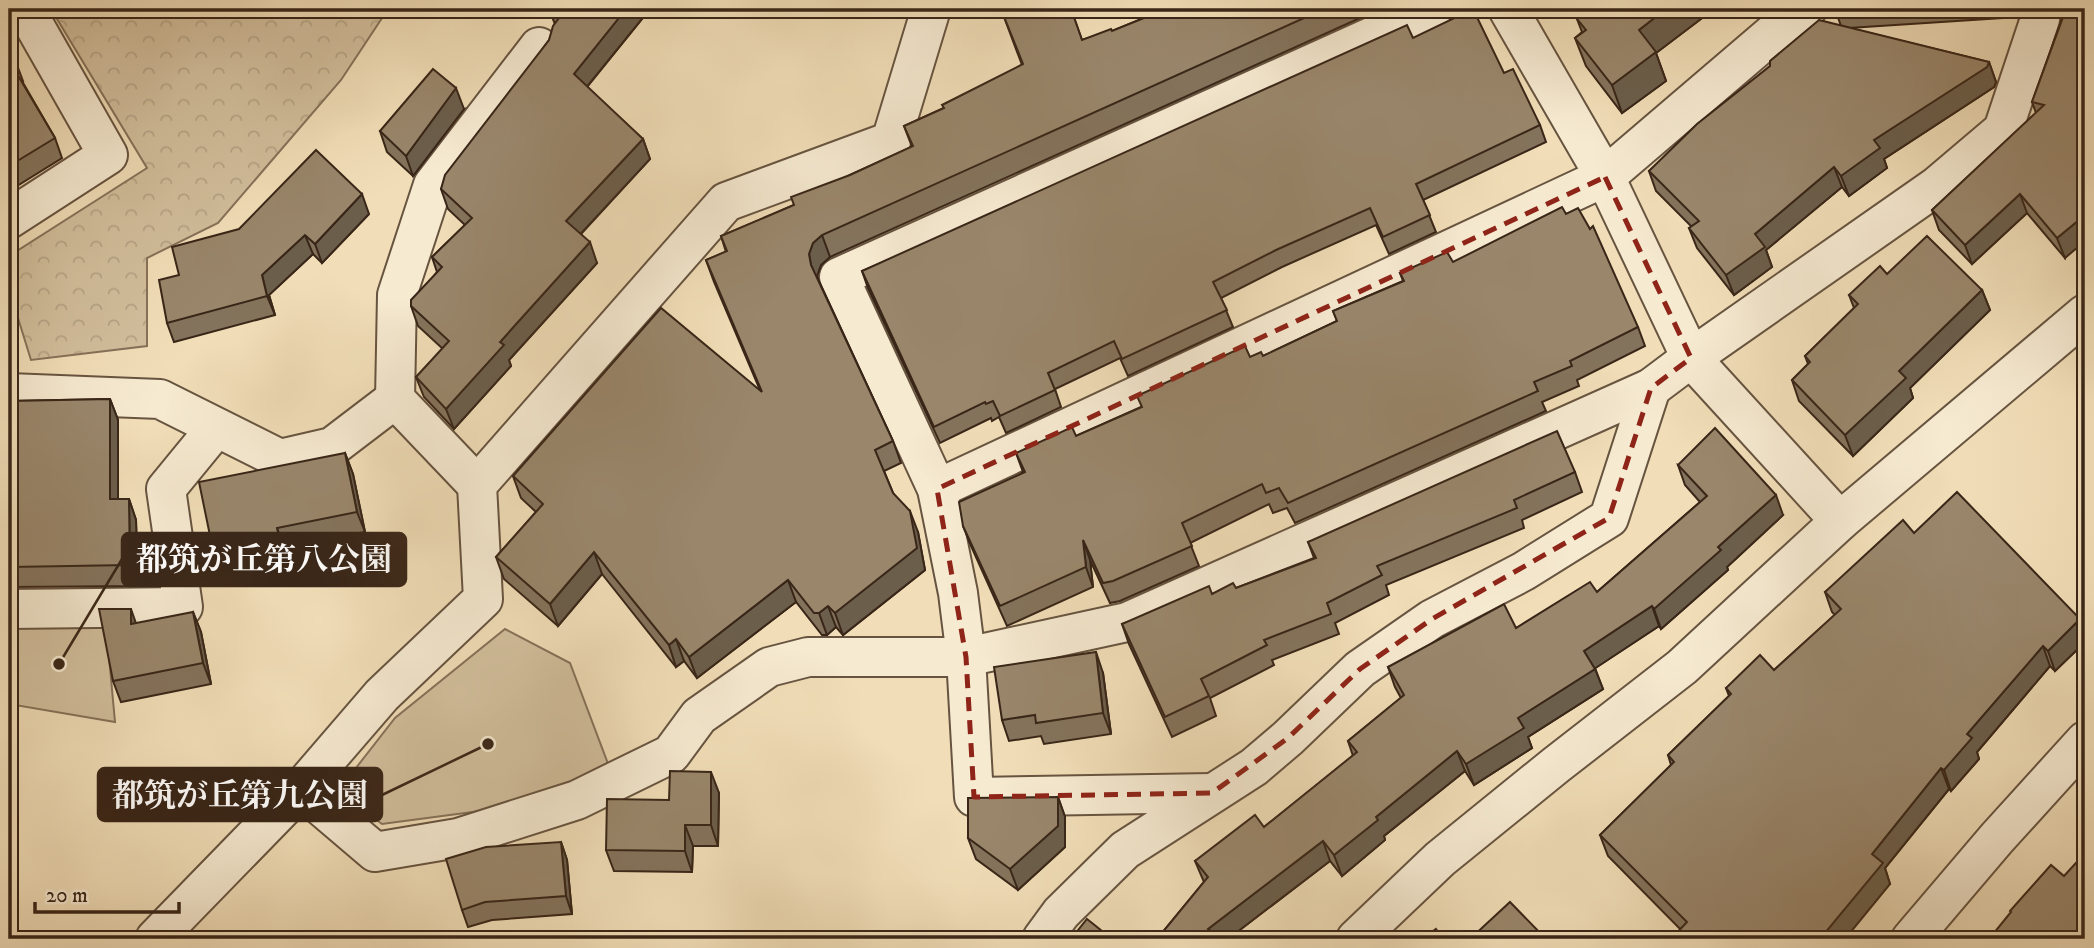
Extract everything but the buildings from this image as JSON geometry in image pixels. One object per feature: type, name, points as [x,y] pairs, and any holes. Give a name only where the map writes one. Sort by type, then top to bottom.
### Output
[{"type":"street","points":[[9,219],[108,155],[25,9]]},
{"type":"street","points":[[477,485],[726,202],[891,141],[931,9]]},
{"type":"street","points":[[1212,793],[974,797],[966,657],[958,593],[937,489],[839,277],[1433,9]]},
{"type":"street","points":[[1508,9],[1605,177],[1691,358],[1840,521]]},
{"type":"street","points":[[301,789],[375,852],[458,838],[577,800],[671,754],[699,716],[769,667],[807,657],[966,657],[1127,622],[1651,388],[1937,186],[2003,130],[2041,9]]},
{"type":"street","points":[[937,489],[1605,177],[1793,12]]},
{"type":"street","points":[[174,932],[382,695],[483,599],[477,485],[395,399],[397,295],[433,185],[539,47]]},
{"type":"street","points":[[1356,939],[1440,859],[1682,667],[1840,521],[2085,314]]},
{"type":"street","points":[[1042,939],[1061,913],[1125,850],[1254,767],[1360,669],[1432,620],[1524,571],[1609,518],[1651,388]]},
{"type":"street","points":[[9,393],[160,399],[281,459],[332,447],[395,399]]},
{"type":"street","points":[[9,609],[183,607],[166,489],[216,428]]},
{"type":"street","points":[[1911,939],[2085,741]]},
{"type":"highlighted area","points":[[1605,177],[1691,358],[1651,388],[1609,518],[1432,619],[1360,669],[1288,738],[1212,793],[974,797],[966,657],[937,489]]},
{"type":"green space","points":[[51,9],[388,9],[341,80],[218,223],[147,258],[147,346],[31,360],[9,289],[9,256],[147,168]]},
{"type":"green space","points":[[106,624],[115,722],[9,704],[9,625]]},
{"type":"green space","points":[[505,629],[570,663],[610,769],[520,801],[480,811],[382,824],[347,798],[345,782],[395,718]]},
{"type":"place","name":"都筑が丘第八公園","points":[[59,664]]},
{"type":"place","name":"都筑が丘第九公園","points":[[488,744]]}]
